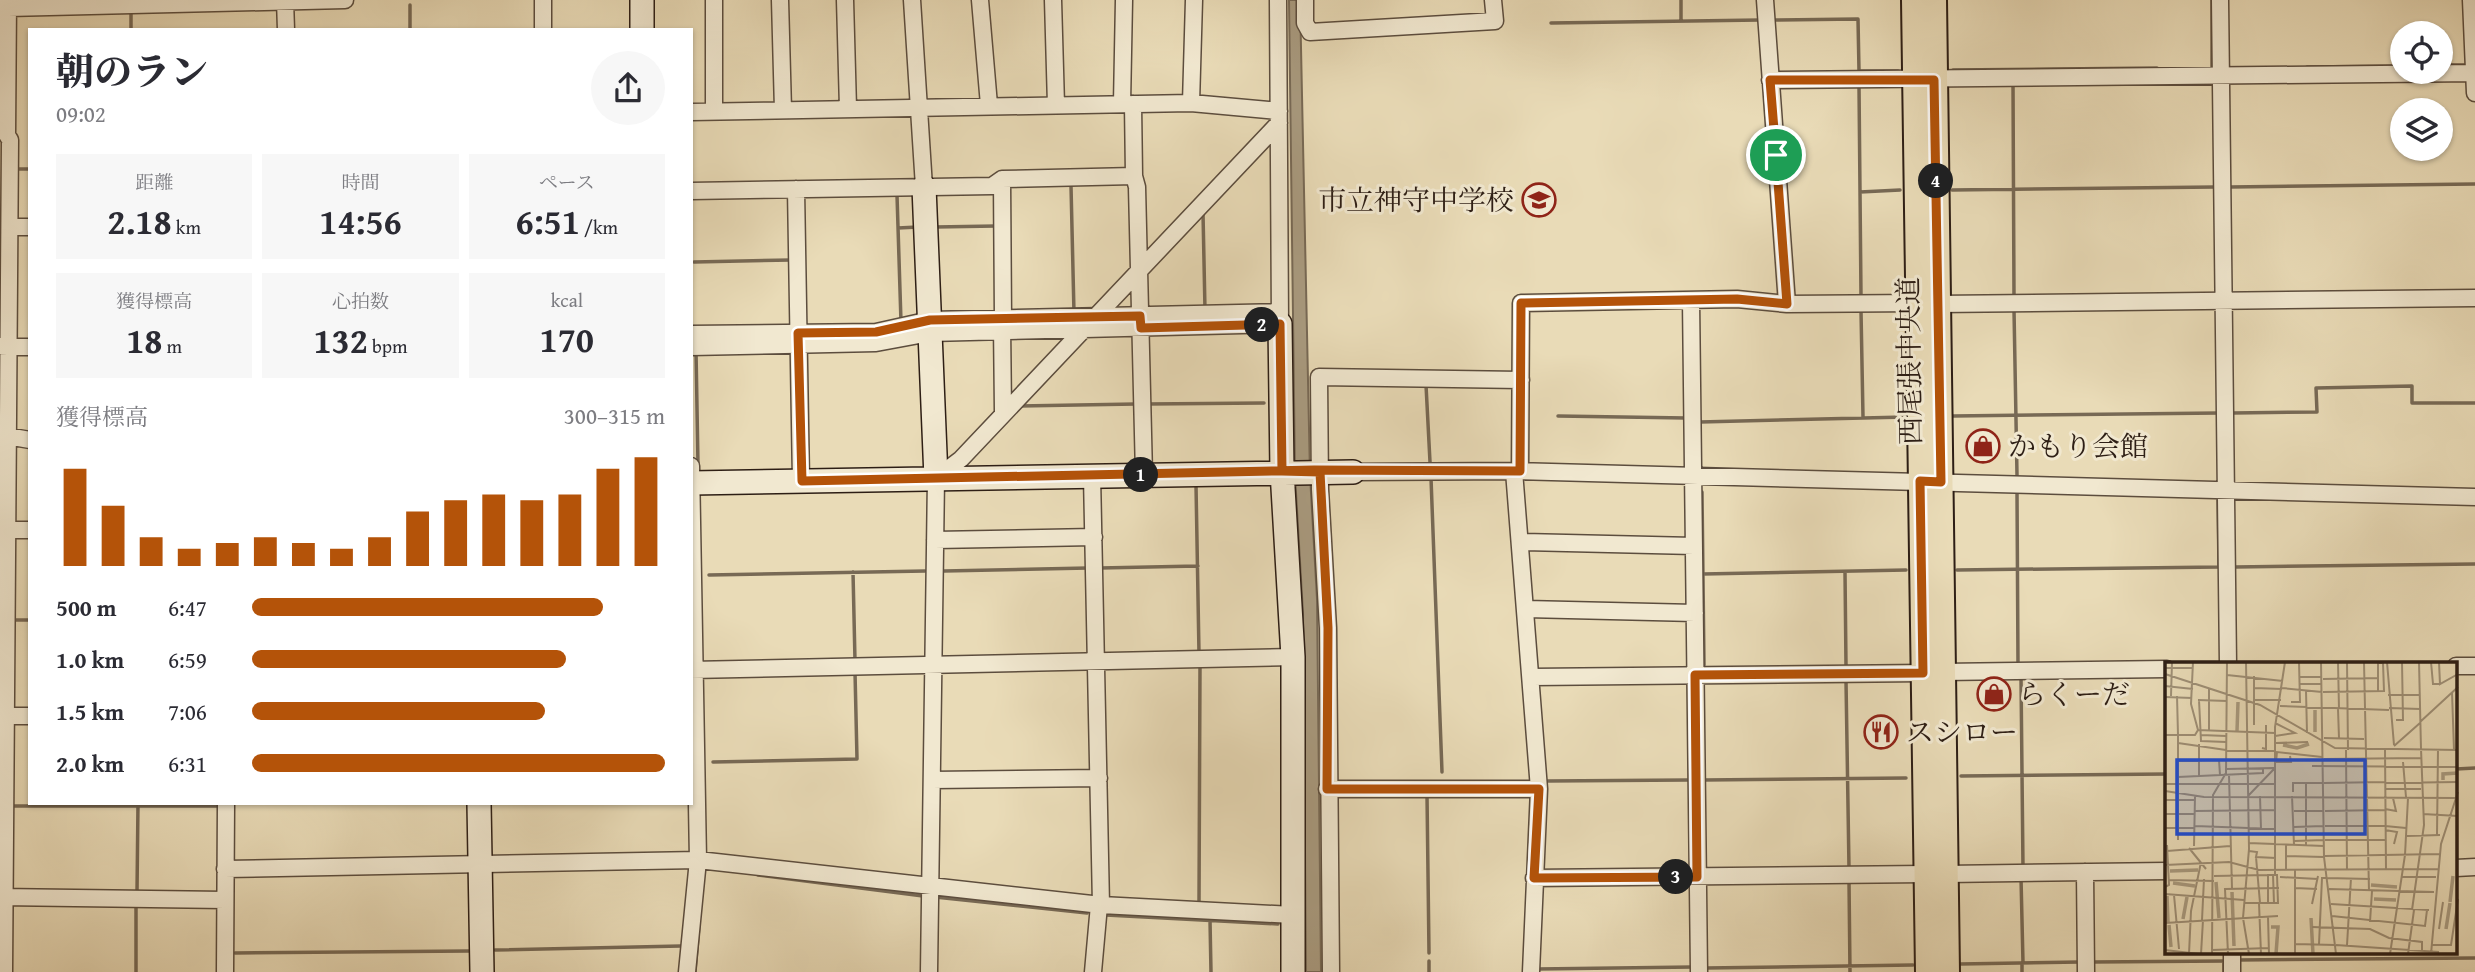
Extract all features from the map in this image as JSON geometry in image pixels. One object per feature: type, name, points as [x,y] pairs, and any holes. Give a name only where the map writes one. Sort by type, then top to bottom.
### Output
[{"type":"main road","name":"西尾張中央道","points":[[1914,0],[1925,80],[1931,482],[1936,874],[1928,972]]},
{"type":"main road","name":"西尾張中央道","points":[[1925,80],[1934,0]]},
{"type":"main road","name":"西尾張中央道","points":[[1936,874],[1947,972]]},
{"type":"street","points":[[4,972],[4,347],[12,228],[10,140],[4,135],[8,4],[345,0]]},
{"type":"street","points":[[543,0],[543,28]]},
{"type":"street","points":[[642,0],[642,28]]},
{"type":"street","points":[[714,0],[714,112]]},
{"type":"street","points":[[780,0],[783,110]]},
{"type":"street","points":[[845,0],[848,108]]},
{"type":"street","points":[[912,0],[920,106],[936,478],[929,972]]},
{"type":"street","points":[[980,0],[989,105]]},
{"type":"street","points":[[1053,0],[1056,105]]},
{"type":"street","points":[[1124,0],[1128,104],[1137,187],[1144,475]]},
{"type":"street","points":[[1191,103],[1194,0]]},
{"type":"street","points":[[1278,0],[1280,318],[1293,657],[1293,972]]},
{"type":"street","points":[[1305,0],[1305,23],[1310,32],[1495,22],[1493,0]]},
{"type":"street","points":[[1766,0],[1787,304]]},
{"type":"street","points":[[2220,0],[2228,662]]},
{"type":"street","points":[[2471,0],[2475,93]]},
{"type":"street","points":[[285,1],[286,28]]},
{"type":"street","points":[[1770,80],[2474,73]]},
{"type":"street","points":[[693,112],[1191,103],[1279,117]]},
{"type":"street","points":[[936,478],[961,459],[1279,117]]},
{"type":"street","points":[[693,191],[992,186],[1002,179],[1134,176]]},
{"type":"street","points":[[1002,179],[1003,412]]},
{"type":"street","points":[[796,189],[802,481]]},
{"type":"street","points":[[12,228],[28,227]]},
{"type":"street","points":[[1531,972],[1539,789],[1517,471],[1521,303],[1737,299],[1787,304],[2475,298]]},
{"type":"street","points":[[1691,300],[1699,972]]},
{"type":"street","points":[[693,344],[798,339],[930,327],[1280,318]]},
{"type":"street","points":[[4,347],[28,347]]},
{"type":"street","points":[[1331,972],[1327,789],[1328,628],[1317,471],[1319,377],[1521,380]]},
{"type":"street","points":[[4,436],[28,440]]},
{"type":"street","points":[[693,483],[1286,471],[1517,471],[2475,497]]},
{"type":"street","points":[[1092,476],[1100,905],[1093,972]]},
{"type":"street","points":[[4,530],[28,530]]},
{"type":"street","points":[[687,972],[703,860],[693,536]]},
{"type":"street","points":[[935,540],[1094,537]]},
{"type":"street","points":[[1521,542],[1694,546]]},
{"type":"street","points":[[1526,609],[1695,613]]},
{"type":"street","points":[[698,670],[1293,657]]},
{"type":"street","points":[[1532,677],[2165,669]]},
{"type":"street","points":[[3,716],[28,716]]},
{"type":"street","points":[[932,780],[1098,778]]},
{"type":"street","points":[[1327,789],[1539,789]]},
{"type":"street","points":[[225,972],[226,805]]},
{"type":"street","points":[[479,805],[482,972]]},
{"type":"street","points":[[225,869],[703,860],[1100,905],[1293,915]]},
{"type":"street","points":[[1534,878],[2165,871]]},
{"type":"street","points":[[2085,872],[2086,972]]},
{"type":"street","points":[[2,897],[225,900]]},
{"type":"street","points":[[2232,954],[2232,972]]},
{"type":"shaded area","points":[[1289,0],[1300,0],[1310,475],[1317,599],[1321,972],[1306,972],[1303,613],[1295,475]]},
{"type":"waterway","points":[[1681,0],[1681,21]]},
{"type":"waterway","points":[[2212,0],[2212,70]]},
{"type":"waterway","points":[[410,5],[410,28]]},
{"type":"waterway","points":[[131,12],[131,28]]},
{"type":"waterway","points":[[1773,20],[1858,19],[1859,71],[1898,71]]},
{"type":"waterway","points":[[1551,23],[1760,20]]},
{"type":"waterway","points":[[2453,65],[2466,65]]},
{"type":"waterway","points":[[2307,67],[2390,66]]},
{"type":"waterway","points":[[1953,70],[2157,68]]},
{"type":"waterway","points":[[2013,83],[2014,296]]},
{"type":"waterway","points":[[1859,86],[1861,296]]},
{"type":"waterway","points":[[19,169],[28,169]]},
{"type":"waterway","points":[[2230,187],[2475,184]]},
{"type":"waterway","points":[[1071,186],[1074,313]]},
{"type":"waterway","points":[[1952,190],[2215,187]]},
{"type":"waterway","points":[[1860,192],[1900,190]]},
{"type":"waterway","points":[[897,195],[901,322]]},
{"type":"waterway","points":[[1203,213],[1205,310]]},
{"type":"waterway","points":[[935,227],[996,226]]},
{"type":"waterway","points":[[898,228],[918,227]]},
{"type":"waterway","points":[[694,262],[791,260]]},
{"type":"waterway","points":[[2014,310],[2017,475]]},
{"type":"waterway","points":[[1861,311],[1863,417]]},
{"type":"waterway","points":[[696,350],[698,465]]},
{"type":"waterway","points":[[1426,385],[1430,462]]},
{"type":"waterway","points":[[2233,413],[2317,412],[2316,388],[2412,386],[2412,403],[2475,403]]},
{"type":"waterway","points":[[1147,404],[1264,403]]},
{"type":"waterway","points":[[1019,406],[1136,404]]},
{"type":"waterway","points":[[1953,416],[2219,413]]},
{"type":"waterway","points":[[1558,416],[1686,418]]},
{"type":"waterway","points":[[1700,422],[1906,417]]},
{"type":"waterway","points":[[1431,478],[1442,772]]},
{"type":"waterway","points":[[1196,485],[1199,653]]},
{"type":"waterway","points":[[1702,492],[1704,665]]},
{"type":"waterway","points":[[2017,492],[2018,665]]},
{"type":"waterway","points":[[2218,499],[2219,567]]},
{"type":"waterway","points":[[2235,567],[2475,564]]},
{"type":"waterway","points":[[1100,568],[1198,566]]},
{"type":"waterway","points":[[1957,570],[2219,567]]},
{"type":"waterway","points":[[944,571],[1088,568]]},
{"type":"waterway","points":[[1703,574],[1906,570]]},
{"type":"waterway","points":[[709,575],[925,571]]},
{"type":"waterway","points":[[853,572],[855,661]]},
{"type":"waterway","points":[[1845,572],[1846,666]]},
{"type":"waterway","points":[[12,620],[28,620]]},
{"type":"waterway","points":[[1199,905],[1200,666]]},
{"type":"waterway","points":[[713,762],[857,759],[855,672]]},
{"type":"waterway","points":[[2021,677],[2023,868]]},
{"type":"waterway","points":[[1846,681],[1849,868]]},
{"type":"waterway","points":[[2458,769],[2475,768]]},
{"type":"waterway","points":[[1961,776],[2165,774]]},
{"type":"waterway","points":[[1704,780],[1906,778]]},
{"type":"waterway","points":[[1547,781],[1688,780]]},
{"type":"waterway","points":[[1427,795],[1429,953]]},
{"type":"waterway","points":[[137,892],[138,805]]},
{"type":"waterway","points":[[10,806],[219,806]]},
{"type":"waterway","points":[[758,875],[923,896]]},
{"type":"waterway","points":[[2021,878],[2023,963]]},
{"type":"waterway","points":[[1849,881],[1850,972]]},
{"type":"waterway","points":[[935,897],[1087,913]]},
{"type":"waterway","points":[[136,906],[136,972]]},
{"type":"waterway","points":[[1106,915],[1278,924]]},
{"type":"waterway","points":[[1210,920],[1211,972]]},
{"type":"waterway","points":[[695,972],[699,925]]},
{"type":"waterway","points":[[495,950],[681,946]]},
{"type":"waterway","points":[[235,953],[469,951]]},
{"type":"waterway","points":[[2238,960],[2475,958]]},
{"type":"waterway","points":[[1429,961],[1429,972]]},
{"type":"waterway","points":[[2224,961],[2224,972]]},
{"type":"waterway","points":[[2092,962],[2226,961]]},
{"type":"waterway","points":[[1960,964],[2080,962]]},
{"type":"waterway","points":[[2022,963],[2022,972]]},
{"type":"waterway","points":[[1706,968],[1913,965]]},
{"type":"waterway","points":[[1537,969],[1693,967]]},
{"type":"place","name":"市立神守中学校","points":[[1539,200]]},
{"type":"place","name":"かもり会館","points":[[1983,446]]},
{"type":"place","name":"らくーだ","points":[[1994,694]]},
{"type":"place","name":"スシロー","points":[[1881,732]]},
{"type":"route","points":[[1776,155],[1770,80],[1934,80],[1941,482],[1920,481],[1923,673],[1695,675],[1697,877],[1534,878],[1539,789],[1327,789],[1328,628],[1320,472],[1282,471],[1280,324],[1141,328],[1140,316],[930,320],[876,332],[798,333],[802,481],[1092,476],[1314,470],[1520,471],[1521,303],[1737,299],[1787,304],[1776,155]]}]
